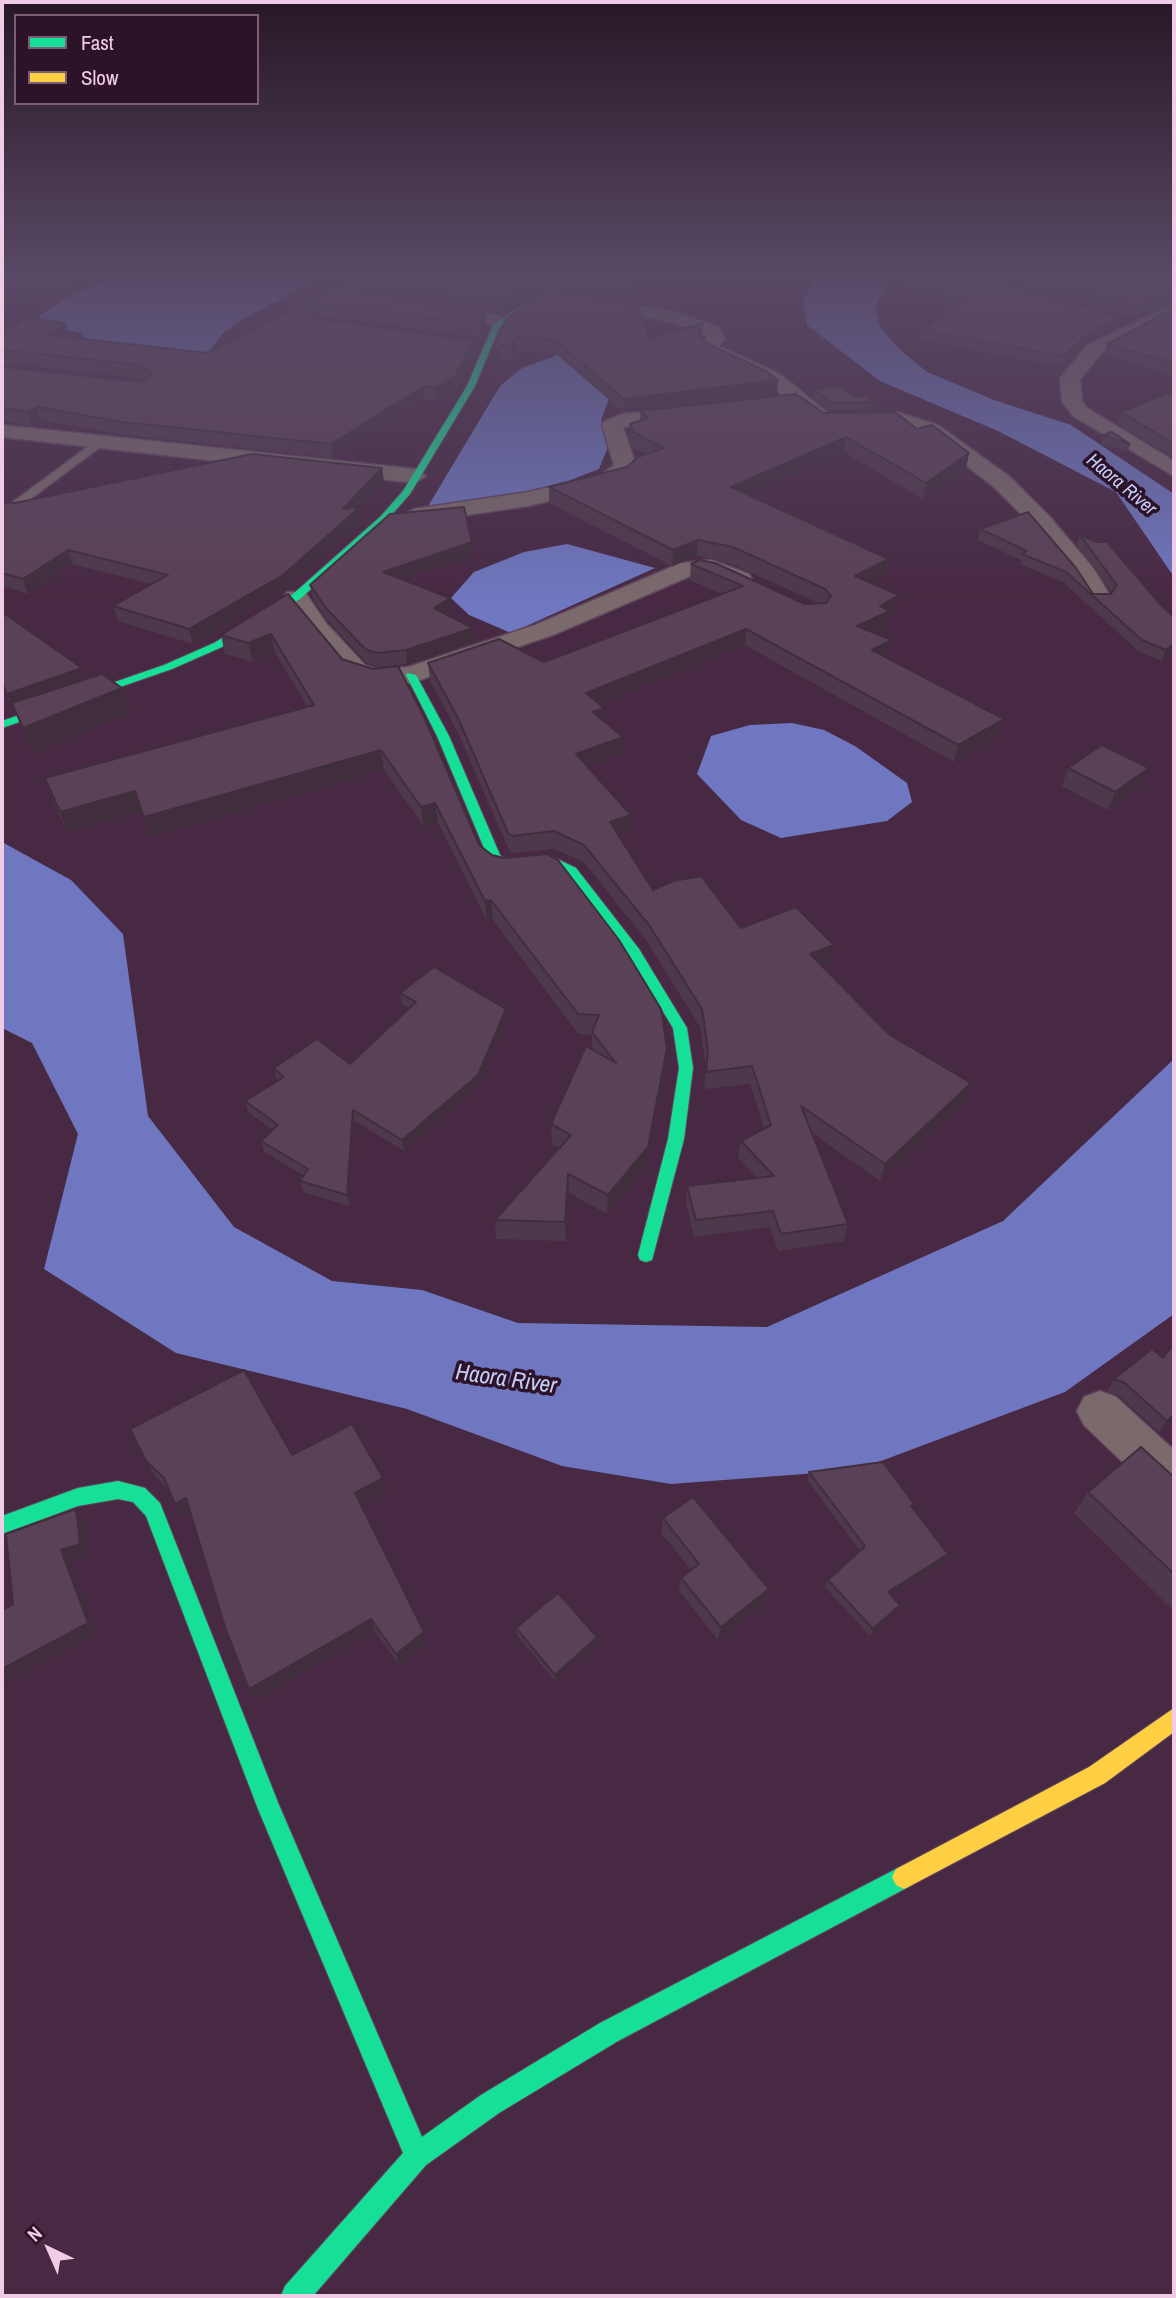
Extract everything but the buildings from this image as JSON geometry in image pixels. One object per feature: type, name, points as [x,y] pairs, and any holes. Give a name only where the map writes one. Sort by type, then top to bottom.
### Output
[{"type":"street","points":[[2,725],[168,667],[218,645],[296,597],[384,519],[407,492],[471,385]]},
{"type":"street","points":[[779,385],[828,420],[897,418],[931,429],[1002,482],[1042,522],[1085,574],[1099,597]]},
{"type":"street","points":[[1071,385],[1072,401],[1080,412],[1098,426],[1174,470]]},
{"type":"street","points":[[775,403],[798,400]]},
{"type":"street","points":[[384,519],[466,510],[608,480],[624,471],[625,465],[611,428],[616,422],[714,412]]},
{"type":"street","points":[[2,431],[415,476]]},
{"type":"street","points":[[296,597],[317,628],[362,675],[376,678],[411,676],[544,630],[696,566],[712,567],[768,592]]},
{"type":"street","points":[[411,676],[443,736],[494,857],[506,866],[546,860],[562,863],[571,871],[634,952],[681,1028],[687,1069],[676,1139],[646,1255]]},
{"type":"street","points":[[1100,1411],[1174,1479]]},
{"type":"street","points":[[2,1525],[78,1497],[118,1490],[138,1494],[153,1510],[170,1548],[269,1809],[417,2156]]},
{"type":"street","points":[[295,2296],[417,2156],[489,2104],[563,2059],[1097,1775],[1174,1719]]},
{"type":"lane","points":[[2,516],[101,442]]},
{"type":"water","points":[[614,385],[601,420],[609,444],[599,469],[568,481],[482,502],[427,508],[500,386]]},
{"type":"water","name":"Haora River","points":[[890,385],[959,385],[994,400],[1071,425],[1174,494],[1174,577],[1116,492],[998,431]]},
{"type":"water","points":[[567,544],[655,568],[511,633],[469,615],[451,598],[474,572],[524,552]]},
{"type":"water","points":[[792,723],[824,730],[855,746],[907,783],[912,802],[887,821],[781,838],[741,820],[697,774],[711,736],[750,725]]},
{"type":"water","name":"Haora River","points":[[2,842],[71,880],[123,934],[148,1116],[234,1227],[332,1281],[422,1290],[518,1323],[767,1327],[1003,1221],[1174,1059],[1174,1314],[1065,1392],[857,1470],[671,1484],[562,1466],[407,1409],[176,1353],[44,1269],[78,1134],[32,1043],[2,1028]]},
{"type":"traffic: fast","points":[[2,725],[168,667],[218,645],[296,597],[384,518],[407,492],[471,385]]},
{"type":"traffic: fast","points":[[411,675],[443,736],[494,857],[506,866],[553,861],[571,871],[634,952],[680,1028],[686,1068],[676,1139],[646,1255]]},
{"type":"traffic: fast","points":[[2,1525],[78,1497],[118,1490],[138,1494],[153,1510],[269,1809],[417,2156]]},
{"type":"traffic: fast","points":[[295,2296],[417,2156],[490,2104],[609,2032],[904,1877]]},
{"type":"traffic: slow","points":[[904,1877],[1097,1775],[1174,1719]]}]
